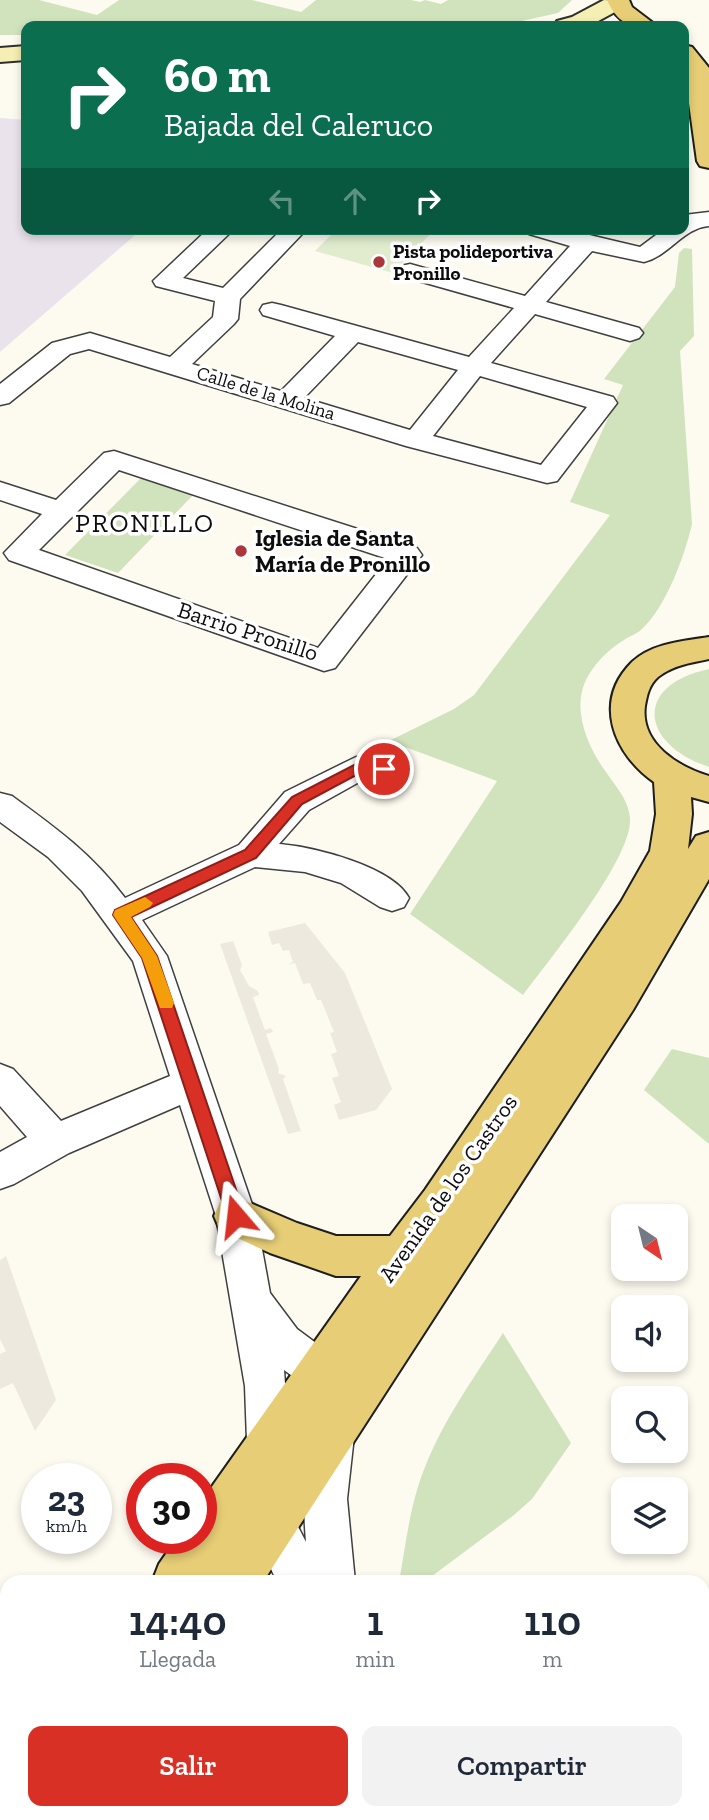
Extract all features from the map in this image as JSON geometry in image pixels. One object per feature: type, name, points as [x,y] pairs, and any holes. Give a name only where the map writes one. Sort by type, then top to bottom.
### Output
[{"type":"main road","points":[[582,21],[618,0],[623,10],[639,21]]},
{"type":"main road","points":[[689,43],[697,68],[709,161]]},
{"type":"main road","points":[[690,782],[648,758],[632,738],[625,717],[626,696],[637,678],[654,663],[678,652],[708,645]]},
{"type":"main road","name":"Avenida de los Castros","points":[[182,1575],[270,1442],[401,1256],[441,1204],[635,912],[669,852],[674,814],[690,782]]},
{"type":"main road","name":"Avenida de los Castros","points":[[238,1575],[619,999],[709,846]]},
{"type":"main road","points":[[236,1216],[286,1239],[336,1256],[401,1256]]},
{"type":"street","points":[[689,222],[709,219]]},
{"type":"street","points":[[215,235],[165,281],[228,297]]},
{"type":"street","points":[[176,365],[225,319],[228,297],[289,235]]},
{"type":"street","points":[[558,235],[644,256],[671,235]]},
{"type":"street","points":[[416,440],[473,368],[586,243]]},
{"type":"street","points":[[410,271],[630,333]]},
{"type":"street","points":[[272,310],[473,368]]},
{"type":"street","points":[[287,400],[353,332]]},
{"type":"street","name":"Calle de la Molina","points":[[0,397],[61,348],[90,341],[416,440],[547,475],[604,403],[473,368]]},
{"type":"street","name":"Barrio Pronillo","points":[[114,459],[407,555],[324,660],[19,553],[61,511],[114,459]]},
{"type":"street","points":[[0,491],[61,511]]},
{"type":"street","points":[[121,915],[251,854],[297,800],[356,769],[384,769]]},
{"type":"street","points":[[0,805],[60,848],[94,882],[149,956],[236,1216],[265,1386],[273,1522],[298,1575]]},
{"type":"street","points":[[251,854],[306,859],[353,874],[392,898]]},
{"type":"street","points":[[0,1080],[55,1141]]},
{"type":"street","points":[[0,1172],[55,1141],[190,1084]]},
{"type":"street","points":[[251,1301],[282,1343],[320,1371],[371,1376]]},
{"type":"street","points":[[331,1575],[325,1499],[332,1433]]},
{"type":"shaded area","points":[[0,118],[21,120],[21,235],[135,235],[0,352]]},
{"type":"shaded area","points":[[305,923],[345,973],[392,1089],[376,1110],[339,1120],[334,1105],[341,1102],[332,1078],[339,1076],[331,1054],[337,1052],[330,1033],[334,1032],[321,1000],[317,1000],[310,983],[303,984],[295,963],[288,965],[293,962],[289,950],[283,951],[279,943],[272,945],[268,932]]},
{"type":"shaded area","points":[[233,941],[242,965],[240,970],[249,986],[258,991],[259,995],[253,997],[265,1030],[271,1028],[273,1032],[266,1034],[279,1069],[278,1073],[286,1076],[283,1079],[301,1131],[288,1134],[220,944]]},
{"type":"shaded area","points":[[6,1256],[56,1400],[35,1431],[13,1383],[0,1389],[0,1354],[6,1351],[0,1339],[0,1260]]},
{"type":"green space","points":[[0,0],[39,0],[97,15],[119,0],[252,0],[301,12],[316,0],[425,0],[441,4],[448,0],[572,0],[558,13],[522,21],[21,21],[21,35],[0,35]]},
{"type":"green space","name":"Pista polideportiva Pronillo","points":[[331,235],[429,235],[393,273],[315,251]]},
{"type":"green space","points":[[684,248],[692,249],[694,336],[680,351],[692,524],[685,550],[659,608],[640,631],[601,658],[588,676],[581,694],[581,718],[588,741],[627,806],[630,819],[627,837],[618,858],[587,909],[523,995],[410,914],[497,781],[389,741],[454,709],[474,695],[610,515],[570,502],[623,385],[604,379],[675,287],[679,253]]},
{"type":"green space","points":[[143,476],[195,493],[118,573],[65,555]]},
{"type":"green space","points":[[709,669],[709,767],[670,745],[659,731],[655,716],[657,702],[667,688],[684,677]]},
{"type":"green space","points":[[672,1049],[709,1058],[709,1144],[644,1090]]},
{"type":"green space","points":[[503,1333],[571,1443],[532,1499],[514,1515],[433,1575],[400,1575],[412,1509],[425,1467],[471,1382]]},
{"type":"slow traffic","points":[[145,903],[121,915],[149,956],[166,1003]]},
{"type":"place","name":"Pista polideportiva Pronillo","points":[[379,262]]},
{"type":"place","name":"Iglesia de Santa María de Pronillo","points":[[241,551]]},
{"type":"district","name":"PRONILLO","points":[[145,523]]},
{"type":"route","points":[[236,1216],[149,956],[121,915],[251,854],[297,800],[356,769],[384,769]]}]
